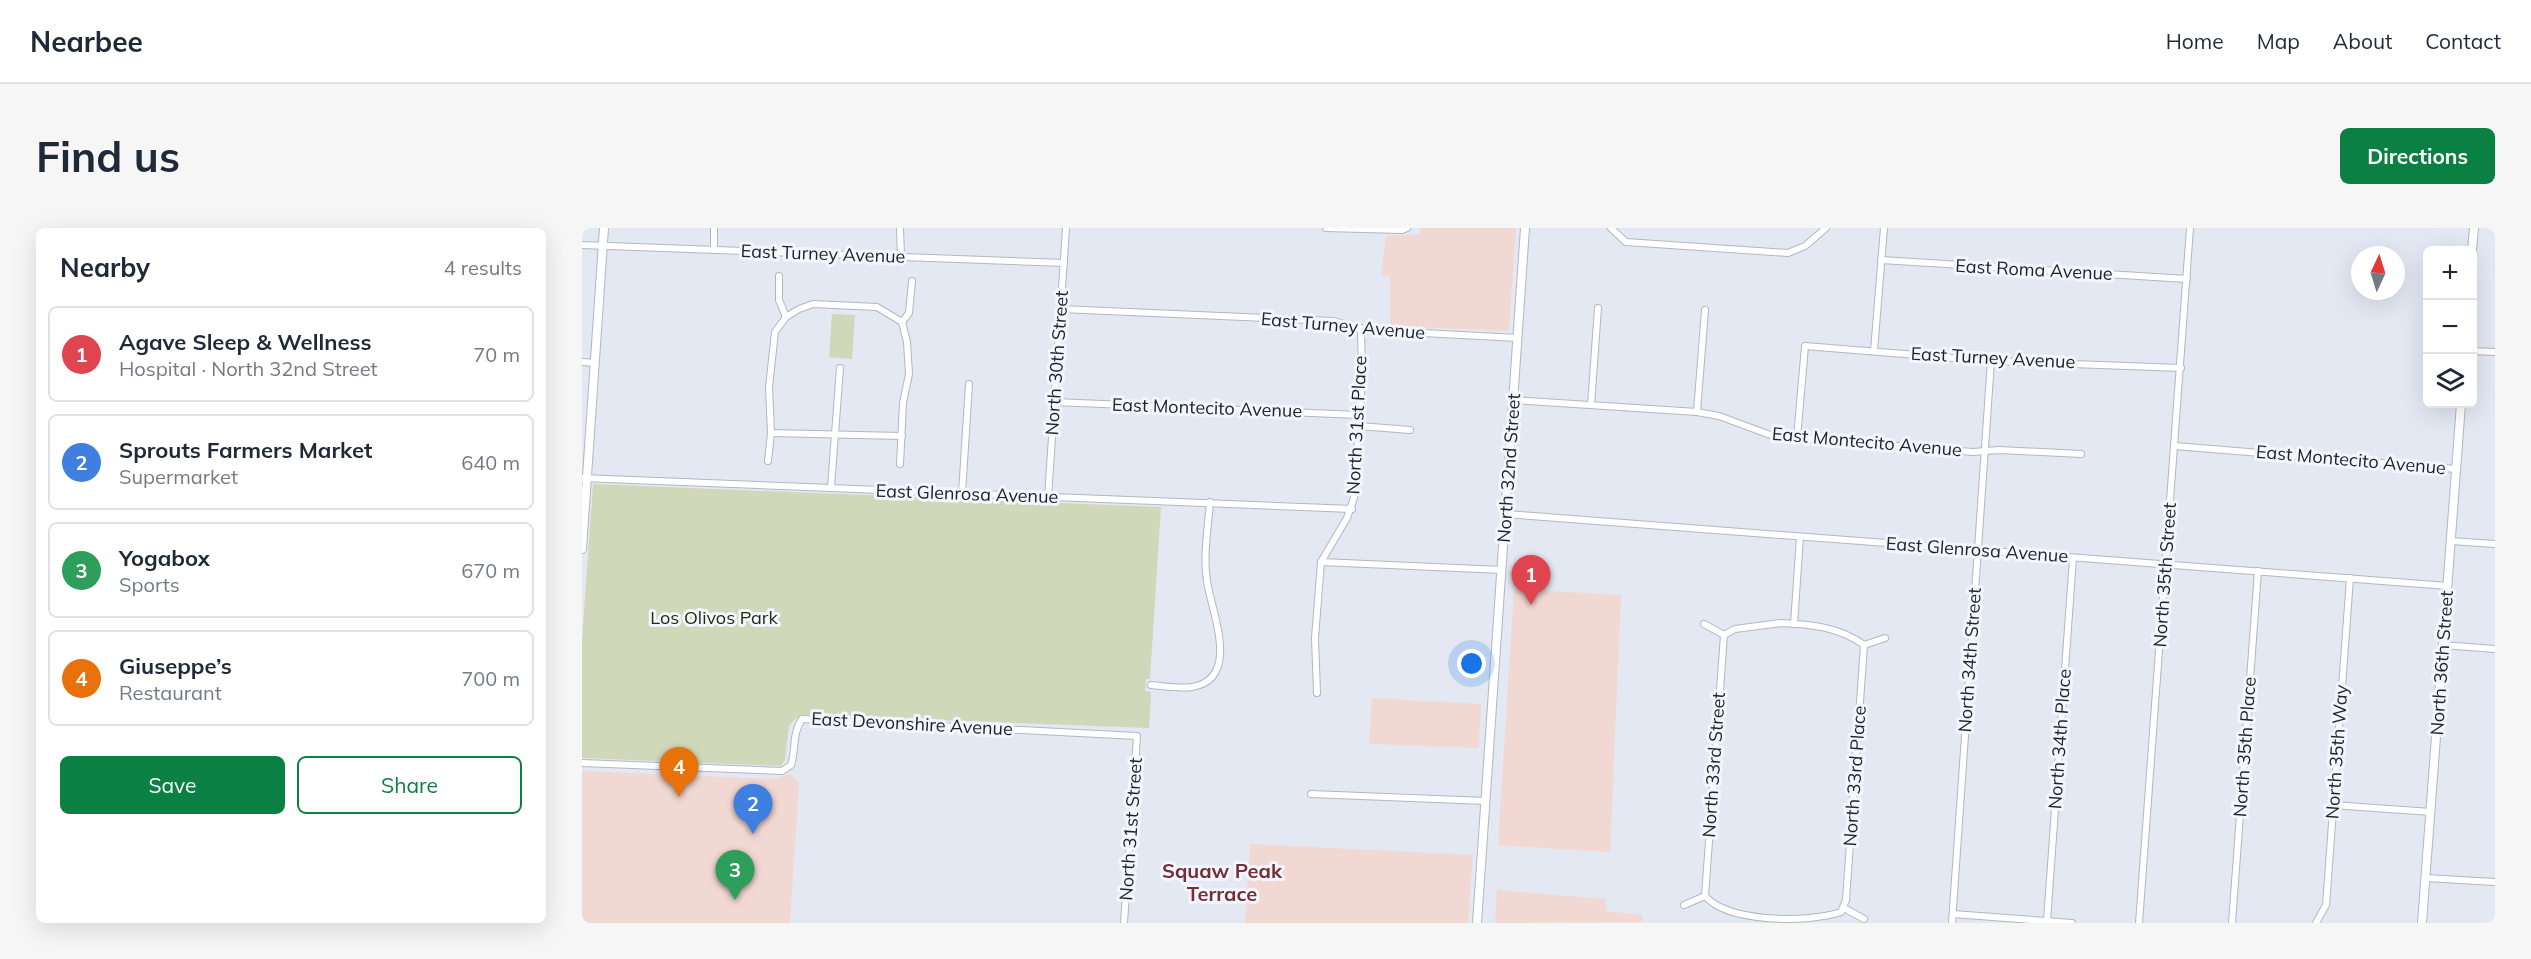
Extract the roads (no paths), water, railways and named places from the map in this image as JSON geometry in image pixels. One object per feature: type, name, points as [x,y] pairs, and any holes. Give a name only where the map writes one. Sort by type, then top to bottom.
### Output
[{"type":"main road","points":[[582,549],[584,478],[604,228]]},
{"type":"main road","name":"North 32nd Street","points":[[1477,923],[1525,228]]},
{"type":"main road","points":[[2472,246],[2474,228]]},
{"type":"main road","name":"North 36th Street","points":[[2422,923],[2461,408]]},
{"type":"street","points":[[714,228],[714,250]]},
{"type":"street","points":[[900,228],[901,256]]},
{"type":"street","name":"North 30th Street","points":[[1048,497],[1066,228]]},
{"type":"street","points":[[1326,228],[1402,230],[1407,228]]},
{"type":"street","points":[[1611,228],[1626,242],[1788,253],[1805,246],[1826,228]]},
{"type":"street","points":[[1874,351],[1884,228]]},
{"type":"street","name":"North 35th Street","points":[[2139,923],[2190,228]]},
{"type":"street","name":"East Turney Avenue","points":[[582,245],[1064,263]]},
{"type":"street","name":"East Roma Avenue","points":[[1881,260],[2187,279]]},
{"type":"street","points":[[779,276],[779,300],[786,317]]},
{"type":"street","points":[[902,322],[909,313],[912,281]]},
{"type":"street","points":[[768,461],[771,433],[769,387],[775,332],[786,317],[813,304],[877,307],[902,322],[907,342],[909,374],[903,403],[900,464]]},
{"type":"street","points":[[1591,405],[1598,308]]},
{"type":"street","name":"East Turney Avenue","points":[[1061,309],[1333,321],[1361,328],[1518,338]]},
{"type":"street","points":[[1697,412],[1705,310]]},
{"type":"street","name":"North 31st Place","points":[[1317,693],[1315,638],[1321,562],[1352,509],[1362,378],[1361,328]]},
{"type":"street","name":"East Turney Avenue","points":[[1797,438],[1805,346],[1991,361],[2181,368]]},
{"type":"street","points":[[2477,351],[2495,352]]},
{"type":"street","name":"North 34th Street","points":[[1952,923],[1991,361]]},
{"type":"street","points":[[582,362],[595,363]]},
{"type":"street","points":[[831,488],[840,369]]},
{"type":"street","points":[[962,493],[969,384]]},
{"type":"street","name":"East Montecito Avenue","points":[[1513,400],[1697,412],[1719,416],[1773,436],[1985,452],[1999,450],[2081,454]]},
{"type":"street","name":"East Montecito Avenue","points":[[1055,402],[1359,415]]},
{"type":"street","points":[[1359,426],[1410,430]]},
{"type":"street","points":[[771,433],[902,436]]},
{"type":"street","name":"East Montecito Avenue","points":[[2175,446],[2456,469]]},
{"type":"street","name":"East Glenrosa Avenue","points":[[584,478],[1352,509]]},
{"type":"street","points":[[1151,685],[1194,687],[1210,679],[1219,663],[1219,628],[1206,575],[1210,502]]},
{"type":"street","name":"East Glenrosa Avenue","points":[[1506,514],[2448,586]]},
{"type":"street","points":[[1794,624],[1800,537]]},
{"type":"street","points":[[2451,541],[2495,544]]},
{"type":"street","name":"North 34th Place","points":[[2047,921],[2073,558]]},
{"type":"street","points":[[1321,562],[1502,570]]},
{"type":"street","name":"North 35th Place","points":[[2232,923],[2258,572]]},
{"type":"street","name":"North 35th Way","points":[[2316,923],[2326,898],[2350,578]]},
{"type":"street","points":[[1704,624],[1724,635],[1735,629],[1781,623],[1831,629],[1854,638],[1863,645],[1885,638]]},
{"type":"street","name":"North 33rd Street","points":[[1705,896],[1724,635]]},
{"type":"street","name":"North 33rd Place","points":[[1844,908],[1863,645]]},
{"type":"street","points":[[2443,645],[2495,649]]},
{"type":"street","name":"East Devonshire Avenue","points":[[582,763],[782,771],[791,765],[795,754],[796,728],[802,719],[1137,736]]},
{"type":"street","name":"North 31st Street","points":[[1124,923],[1137,736]]},
{"type":"street","points":[[1311,794],[1486,801]]},
{"type":"street","points":[[2333,805],[2431,812]]},
{"type":"street","points":[[2426,878],[2495,882]]},
{"type":"street","points":[[1684,905],[1705,896],[1710,902],[1723,909],[1774,921],[1818,918],[1840,912],[1844,908],[1864,919]]},
{"type":"street","points":[[1953,914],[2072,923]]},
{"type":"place","name":"Agave Sleep & Wellness","points":[[1531,605]]},
{"type":"place","name":"Giuseppe’s","points":[[679,797]]},
{"type":"place","name":"Sprouts Farmers Market","points":[[753,834]]},
{"type":"place","name":"Yogabox","points":[[735,900]]},
{"type":"district","name":"Squaw Peak Terrace","points":[[1222,882]]},
{"type":"park label","name":"Los Olivos Park","points":[[714,618]]}]
